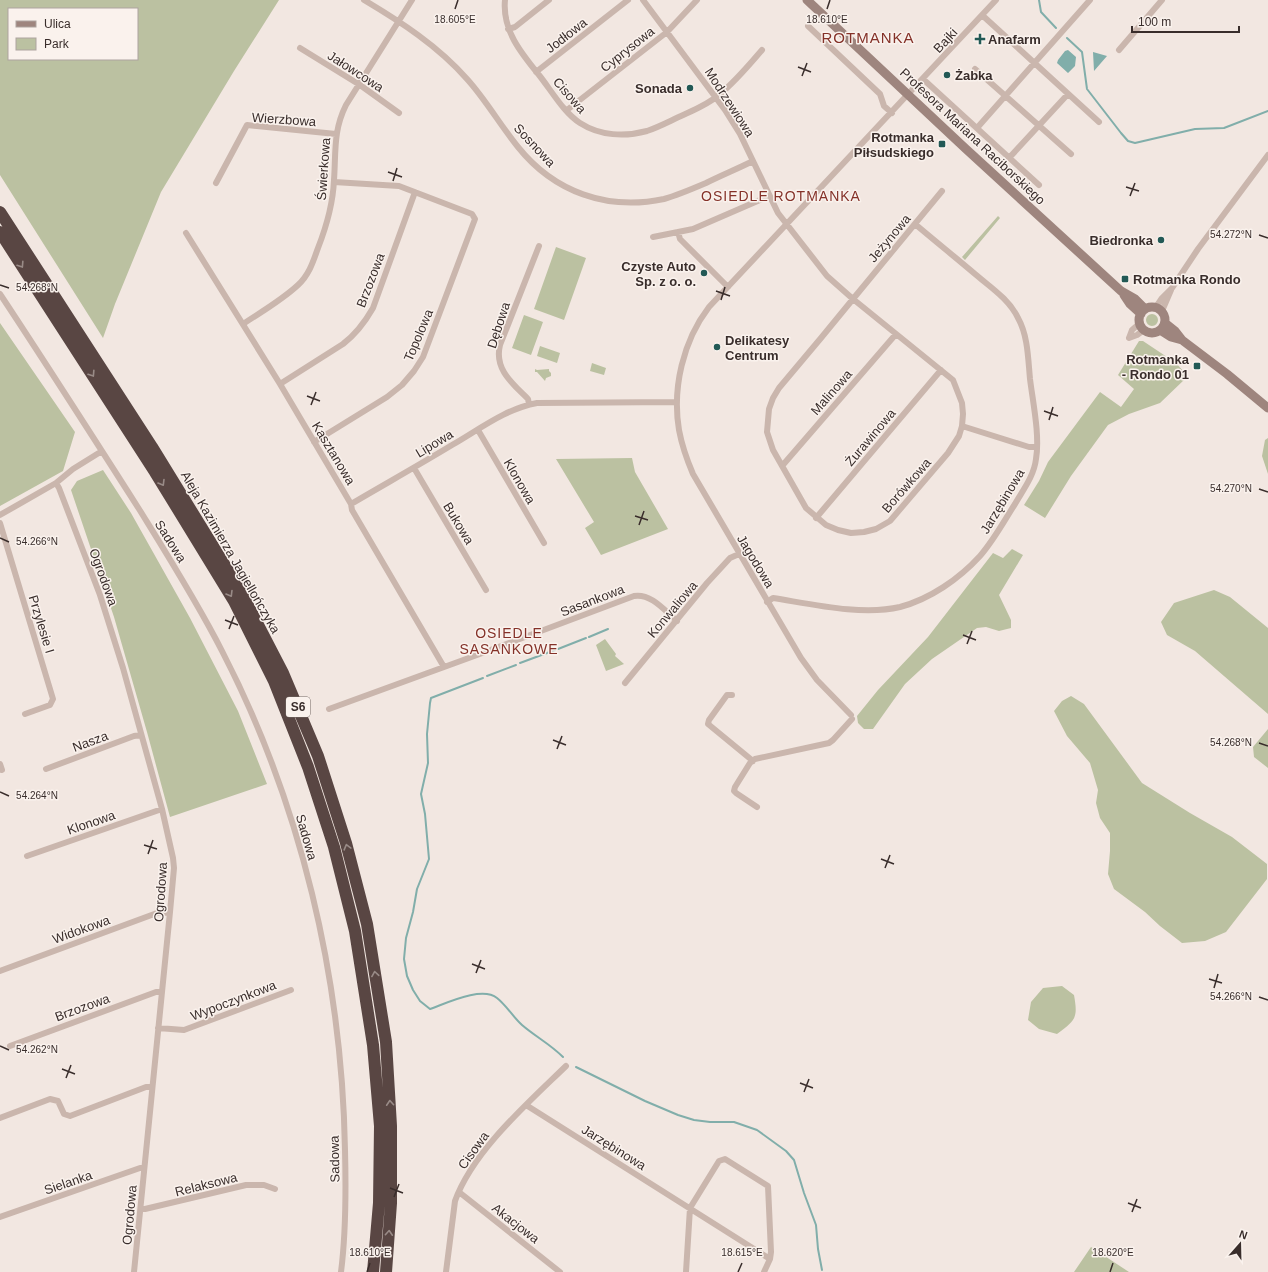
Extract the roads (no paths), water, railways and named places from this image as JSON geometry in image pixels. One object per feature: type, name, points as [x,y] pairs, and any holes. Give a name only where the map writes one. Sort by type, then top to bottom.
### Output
[{"type":"highway","name":"Aleja Kazimierza Jagiellończyka","points":[[0,212],[152,447],[240,590],[283,673],[318,756],[346,843],[367,924],[386,1042],[391,1126],[391,1195],[386,1272]]},
{"type":"highway","name":"Aleja Kazimierza Jagiellończyka","points":[[0,232],[155,472],[234,601],[274,681],[308,767],[334,847],[355,931],[373,1045],[380,1126],[379,1203],[373,1272]]},
{"type":"main road","name":"Profesora Mariana Raciborskiego","points":[[807,0],[910,94],[966,149],[1120,291],[1135,299],[1142,319]]},
{"type":"main road","points":[[1149,307],[1159,309],[1164,315],[1162,326],[1152,333],[1142,319],[1149,307]]},
{"type":"main road","points":[[1162,326],[1171,337],[1182,340],[1227,374],[1268,408]]},
{"type":"street","name":"Sosnowa","points":[[364,0],[399,22],[422,39],[468,80],[518,147],[556,182],[574,191],[591,197],[614,202],[636,202],[664,199],[687,191],[753,161]]},
{"type":"street","name":"Świerkowa","points":[[243,324],[293,290],[308,274],[333,202],[336,134],[343,112],[412,0]]},
{"type":"street","name":"Cisowa","points":[[505,0],[504,6],[508,28],[520,52],[567,110],[580,123],[600,132],[623,134],[649,130],[685,114],[716,98],[762,50]]},
{"type":"street","points":[[508,28],[515,27],[549,0]]},
{"type":"street","name":"Jodłowa","points":[[536,72],[628,0]]},
{"type":"street","name":"Modrzewiowa","points":[[643,0],[736,127],[769,196],[786,224]]},
{"type":"street","name":"Cyprysowa","points":[[567,110],[666,32],[697,0]]},
{"type":"street","name":"Bajki","points":[[786,224],[910,94],[996,0]]},
{"type":"street","points":[[977,128],[1090,0]]},
{"type":"street","points":[[1120,50],[1162,0]]},
{"type":"street","points":[[982,15],[1098,122]]},
{"type":"street","points":[[808,26],[880,94],[884,106],[892,113]]},
{"type":"street","name":"Jałowcowa","points":[[300,48],[360,85],[399,113]]},
{"type":"street","points":[[976,69],[1071,154]]},
{"type":"street","points":[[923,79],[1038,185]]},
{"type":"street","points":[[1009,158],[1068,94]]},
{"type":"street","name":"Wierzbowa","points":[[216,183],[248,125],[336,134]]},
{"type":"street","points":[[1159,309],[1167,302],[1172,288],[1198,249],[1268,155]]},
{"type":"street","points":[[334,182],[393,185],[415,192]]},
{"type":"street","name":"Jeżynowa","points":[[853,299],[942,191]]},
{"type":"street","name":"Topolowa","points":[[314,442],[387,397],[402,385],[419,364],[426,349],[475,219],[472,214],[415,192]]},
{"type":"street","name":"Brzozowa","points":[[280,384],[350,339],[362,325],[373,308],[415,192]]},
{"type":"street","points":[[653,237],[692,229],[769,196]]},
{"type":"street","name":"Jagodowa","points":[[753,761],[829,743],[852,717],[817,680],[800,658],[703,491],[683,448],[679,430],[677,402],[682,364],[692,335],[707,310],[786,224]]},
{"type":"street","name":"Borówkowa","points":[[786,224],[827,276],[853,299],[954,380],[962,402],[962,426],[959,436],[948,453],[890,521],[876,529],[851,533],[826,525],[806,508],[773,450],[767,432],[769,409],[779,388],[853,299]]},
{"type":"street","name":"Jarzębinowa","points":[[767,602],[773,598],[855,610],[872,610],[899,607],[914,602],[950,583],[981,555],[1028,482],[1034,469],[1038,447],[1026,343],[1018,317],[1002,297],[914,224]]},
{"type":"street","name":"Kasztanowa","points":[[186,232],[280,384],[351,504],[352,510],[444,667]]},
{"type":"street","points":[[678,232],[680,239],[728,287]]},
{"type":"street","name":"Dębowa","points":[[529,404],[528,398],[501,368],[498,351],[539,246]]},
{"type":"street","points":[[0,294],[102,451],[73,469],[56,484],[0,515]]},
{"type":"street","name":"Malinowa","points":[[782,466],[896,334]]},
{"type":"street","name":"Żurawinowa","points":[[816,518],[941,370]]},
{"type":"street","name":"Lipowa","points":[[351,504],[478,430],[504,413],[529,404],[677,402]]},
{"type":"street","points":[[962,426],[1029,447],[1038,447]]},
{"type":"street","name":"Klonowa","points":[[478,430],[544,543]]},
{"type":"street","name":"Sadowa","points":[[102,451],[196,602],[224,654],[269,758],[286,804],[301,853],[316,911],[330,978],[344,1097],[346,1184],[341,1272]]},
{"type":"street","name":"Bukowa","points":[[414,468],[486,590]]},
{"type":"street","name":"Ogrodowa","points":[[56,484],[59,488],[100,595],[162,809],[174,863],[134,1272]]},
{"type":"street","name":"Przylesie I","points":[[0,523],[53,699],[50,705],[25,714]]},
{"type":"street","name":"Konwaliowa","points":[[625,683],[730,558],[739,554]]},
{"type":"street","name":"Sasankowa","points":[[329,709],[634,596],[641,595],[648,597],[677,621]]},
{"type":"street","points":[[732,695],[727,696],[709,720],[708,724],[753,761],[735,787],[734,791],[757,807]]},
{"type":"street","name":"Nasza","points":[[46,769],[134,736],[141,735]]},
{"type":"street","name":"Klonowa","points":[[26,856],[162,809]]},
{"type":"street","name":"Widokowa","points":[[0,971],[157,913],[170,912]]},
{"type":"street","name":"Wypoczynkowa","points":[[158,1028],[184,1030],[292,990]]},
{"type":"street","name":"Brzozowa","points":[[10,1046],[156,992],[162,992]]},
{"type":"street","name":"Cisowa","points":[[446,1272],[455,1201],[458,1192],[480,1156],[526,1105],[566,1066]]},
{"type":"street","points":[[0,1118],[50,1099],[58,1101],[64,1114],[70,1116],[146,1087],[152,1087]]},
{"type":"street","name":"Jarzębinowa","points":[[526,1105],[770,1259]]},
{"type":"street","points":[[686,1272],[690,1208],[719,1161],[725,1159],[768,1186],[772,1252],[764,1272]]},
{"type":"street","name":"Sielanka","points":[[0,1217],[140,1168],[144,1168]]},
{"type":"street","name":"Relaksowa","points":[[141,1209],[200,1197],[246,1185],[264,1185],[276,1189]]},
{"type":"street","name":"Akacjowa","points":[[458,1192],[560,1272]]},
{"type":"water","points":[[1068,50],[1076,57],[1075,66],[1068,73],[1057,63],[1065,51]]},
{"type":"water","points":[[1093,52],[1107,56],[1094,71]]},
{"type":"waterway","points":[[1039,0],[1041,12],[1056,28]]},
{"type":"waterway","points":[[1067,38],[1082,52],[1087,89],[1128,141],[1135,143],[1195,129],[1224,128],[1268,111]]},
{"type":"waterway","points":[[589,637],[608,629]]},
{"type":"waterway","points":[[558,649],[586,638]]},
{"type":"waterway","points":[[520,663],[555,650]]},
{"type":"waterway","points":[[487,676],[516,665]]},
{"type":"waterway","points":[[483,678],[431,698],[427,734],[428,763],[421,794],[425,814],[429,859],[417,889],[406,938],[404,959],[407,976],[420,1001],[430,1009],[474,995],[491,995],[497,998],[522,1025],[563,1057]]},
{"type":"waterway","points":[[576,1067],[645,1101],[678,1115],[694,1120],[734,1122],[757,1130],[786,1151],[794,1160],[816,1225],[822,1270]]},
{"type":"place","name":"Anafarm","points":[[980,39]]},
{"type":"place","name":"Żabka","points":[[947,75]]},
{"type":"place","name":"Sonada","points":[[690,88]]},
{"type":"place","name":"Rotmanka Piłsudskiego","points":[[942,144]]},
{"type":"place","name":"Biedronka","points":[[1161,240]]},
{"type":"place","name":"Czyste Auto Sp. z o. o.","points":[[704,273]]},
{"type":"place","name":"Rotmanka Rondo","points":[[1125,279]]},
{"type":"place","name":"Delikatesy Centrum","points":[[717,347]]},
{"type":"place","name":"Rotmanka - Rondo 01","points":[[1197,366]]},
{"type":"district","name":"ROTMANKA","points":[[868,38]]},
{"type":"district","name":"OSIEDLE ROTMANKA","points":[[781,196]]},
{"type":"district","name":"OSIEDLE SASANKOWE","points":[[509,642]]}]
